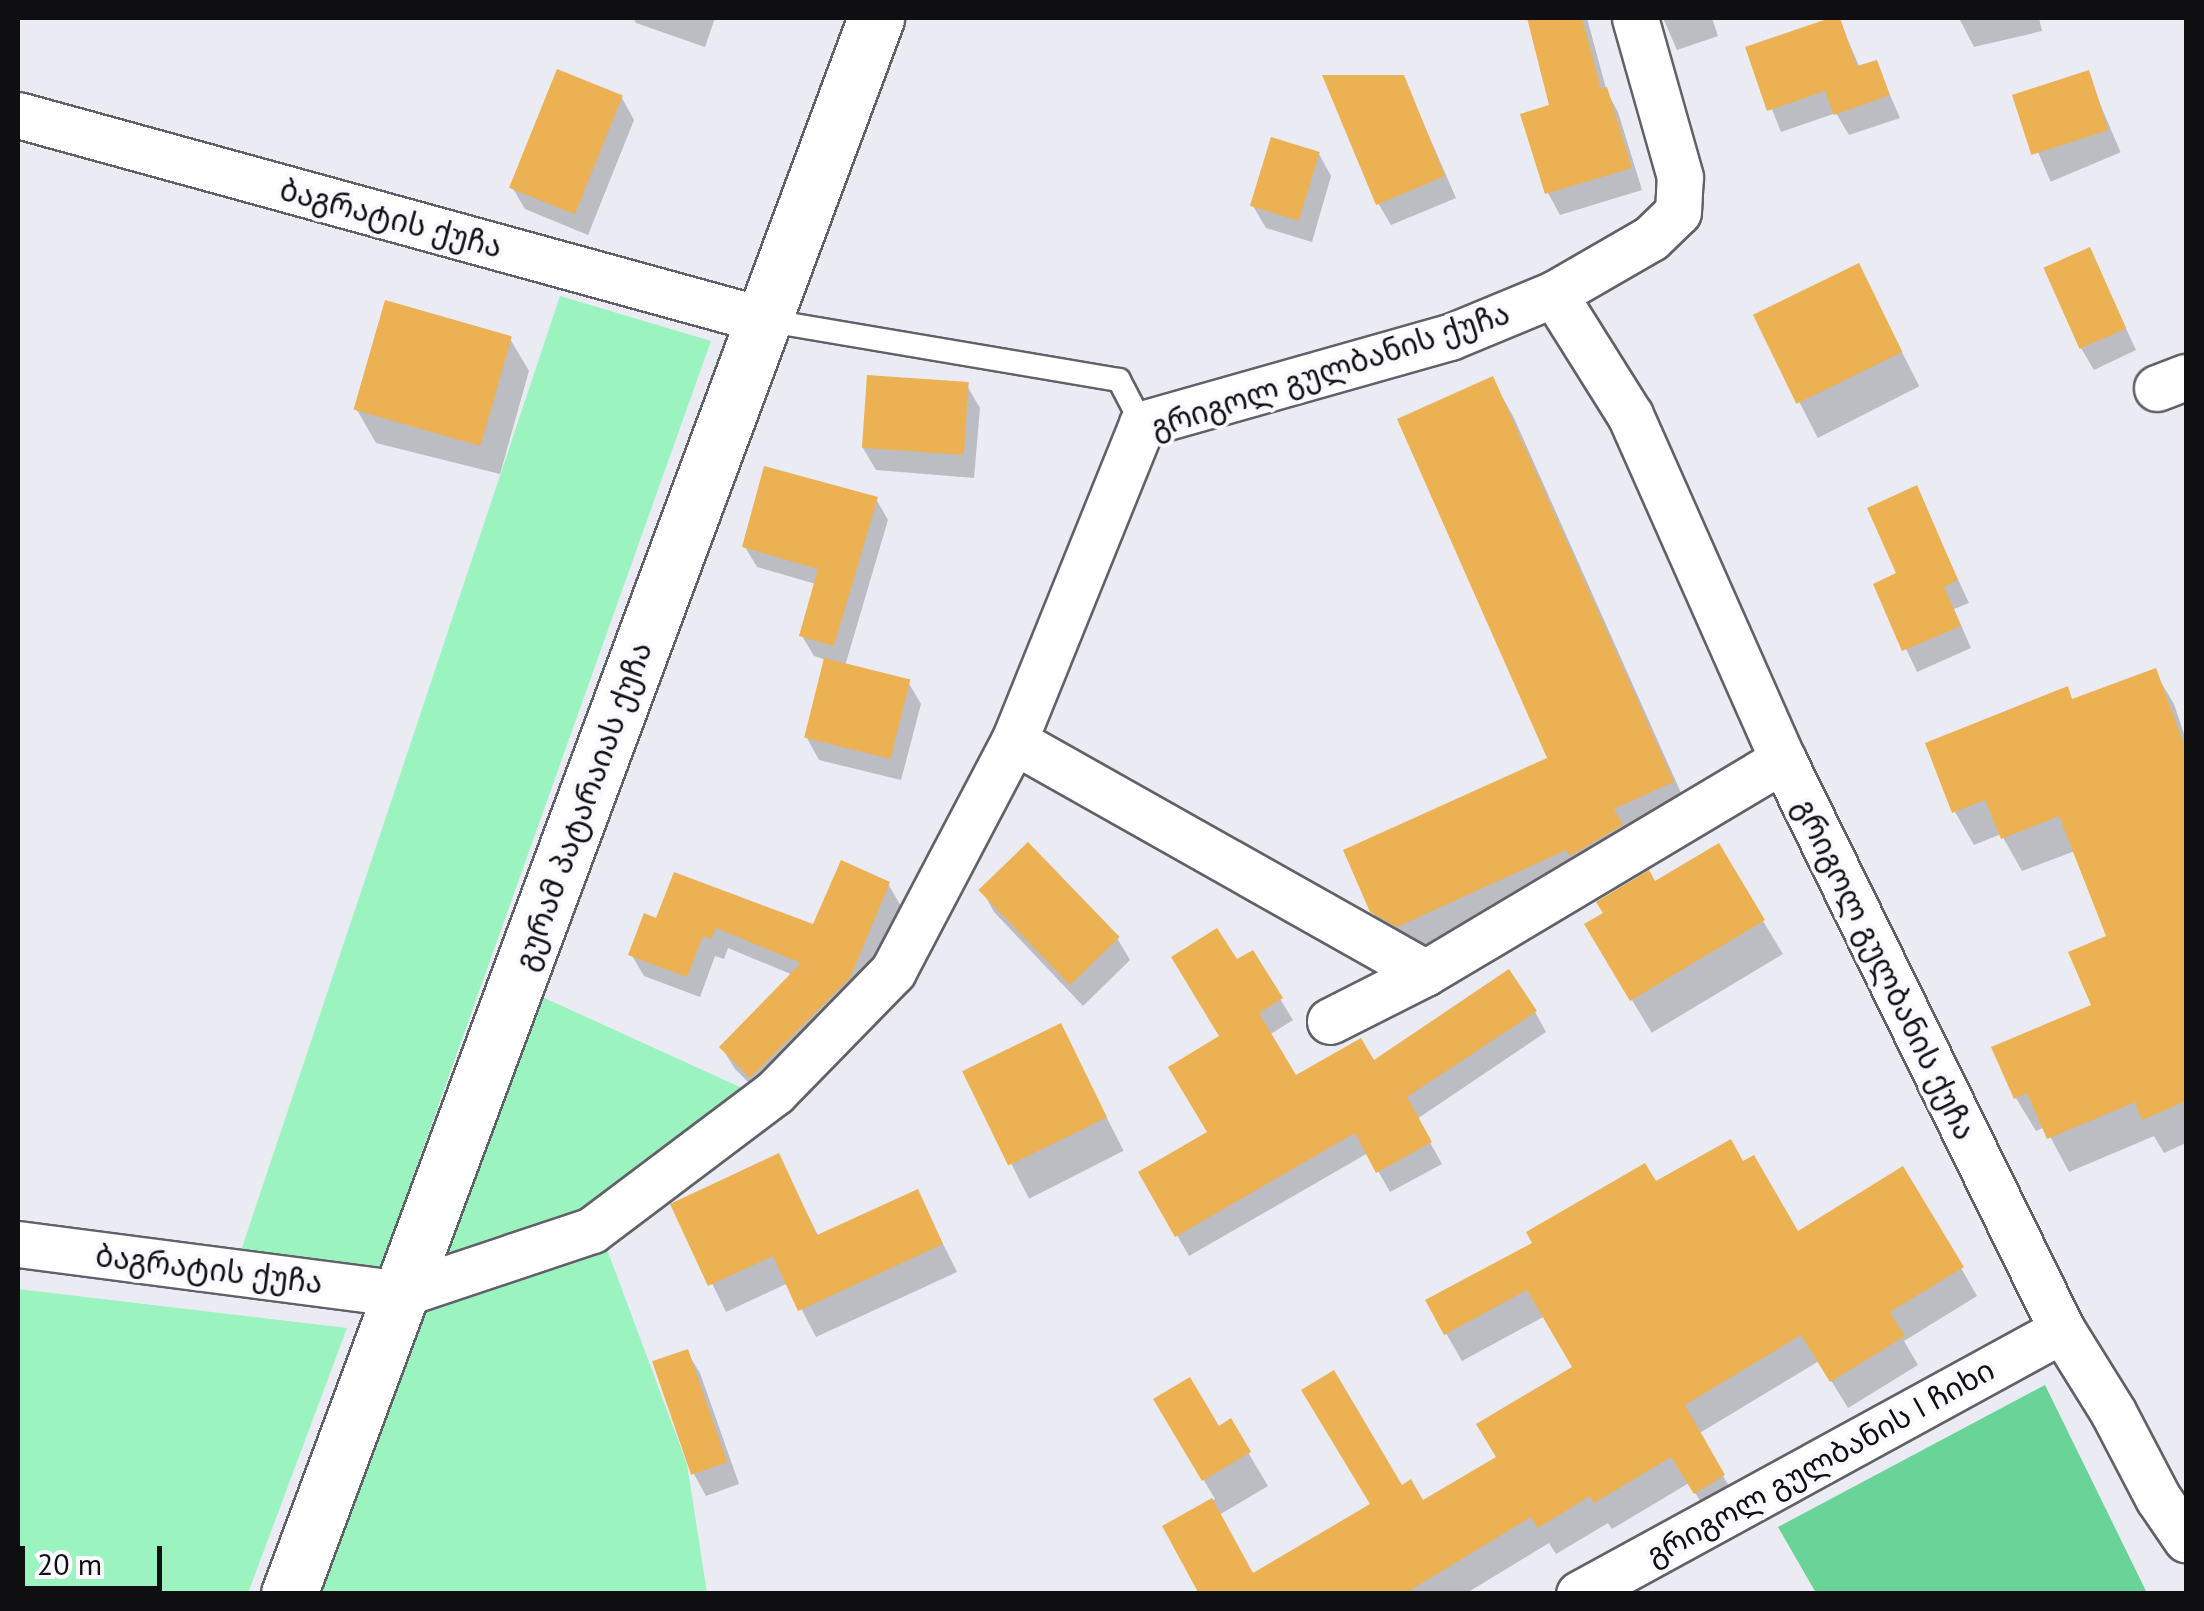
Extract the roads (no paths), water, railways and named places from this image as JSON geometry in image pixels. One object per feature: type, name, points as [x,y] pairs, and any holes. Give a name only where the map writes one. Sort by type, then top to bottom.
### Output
[{"type":"street","name":"გურამ პატარაიას ქუჩა","points":[[290,1594],[876,18]]},
{"type":"street","points":[[1554,294],[1650,238],[1678,212],[1680,177],[1635,18]]},
{"type":"street","name":"ბაგრატის ქუჩა","points":[[18,115],[764,320]]},
{"type":"street","name":"გრიგოლ გულბანის ქუჩა","points":[[401,1294],[592,1230],[775,1092],[893,971],[1014,740],[1142,424],[1450,336],[1554,294],[1630,414],[1783,760],[2062,1330],[2113,1412],[2158,1498],[2186,1539]]},
{"type":"street","points":[[1014,740],[1425,973]]},
{"type":"street","points":[[1330,1021],[1425,973],[1783,760]]},
{"type":"street","name":"ბაგრატის ქუჩა","points":[[18,1244],[401,1294]]},
{"type":"street","name":"გრიგოლ გულბანის I ჩიხი","points":[[1578,1594],[2062,1330]]},
{"type":"lane","points":[[764,320],[1119,380],[1142,424]]}]
